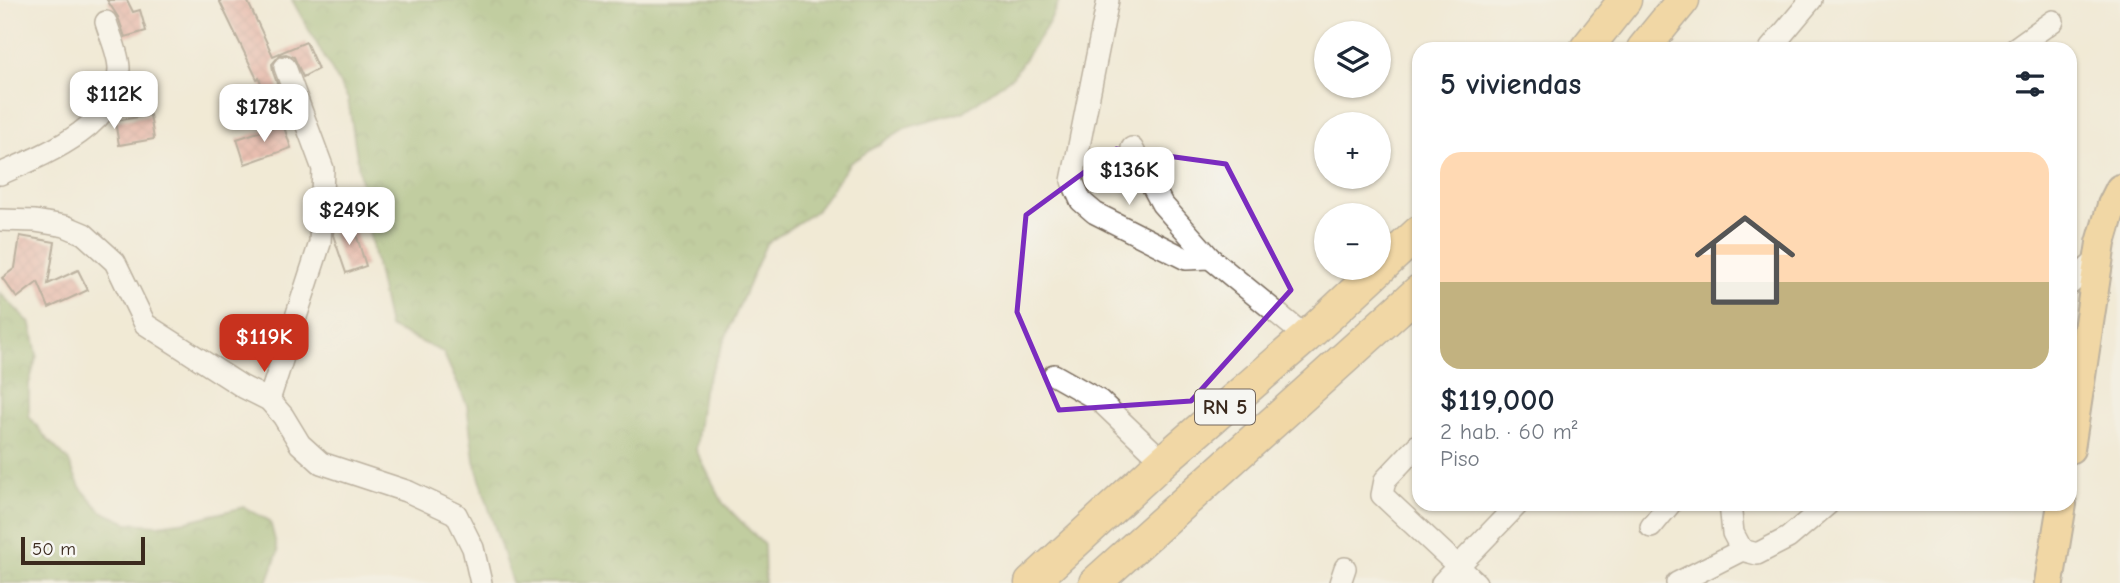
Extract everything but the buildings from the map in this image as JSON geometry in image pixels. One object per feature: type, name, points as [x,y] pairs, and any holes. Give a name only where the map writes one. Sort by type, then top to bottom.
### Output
[{"type":"highway","points":[[1592,42],[1625,0]]},
{"type":"highway","points":[[1649,42],[1684,0]]},
{"type":"highway","name":"RN 5","points":[[1031,583],[1412,239]]},
{"type":"highway","name":"RN 5","points":[[1095,583],[1412,297]]},
{"type":"main road","points":[[2077,404],[2101,243],[2120,188]]},
{"type":"main road","points":[[2049,583],[2061,511]]},
{"type":"street","points":[[1108,0],[1072,181],[1081,201],[1095,213],[1186,259],[1210,258]]},
{"type":"street","points":[[1776,42],[1811,0]]},
{"type":"street","points":[[2024,42],[2053,21]]},
{"type":"street","points":[[0,174],[40,158],[94,123],[108,105],[118,84],[119,65],[106,22]]},
{"type":"street","points":[[269,400],[320,243],[323,169],[285,67]]},
{"type":"street","points":[[1132,148],[1162,204],[1210,258],[1306,337]]},
{"type":"street","points":[[0,220],[34,221],[65,226],[84,234],[115,262],[145,324],[243,387],[269,400],[284,416],[300,444],[321,463],[408,492],[456,514],[473,548],[481,583]]},
{"type":"street","points":[[2077,278],[2100,257]]},
{"type":"street","points":[[1054,375],[1100,401],[1163,461]]},
{"type":"street","points":[[1412,451],[1385,480],[1382,495],[1476,583]]},
{"type":"street","points":[[1442,583],[1511,511]]},
{"type":"street","points":[[1651,527],[1664,511]]},
{"type":"street","points":[[1731,511],[1733,533],[1742,550]]},
{"type":"street","points":[[1677,583],[1742,550],[1757,554],[1788,538],[1820,511]]},
{"type":"highlighted area","points":[[1116,149],[1226,164],[1291,290],[1191,401],[1059,410],[1017,312],[1026,215]]},
{"type":"green space","points":[[292,0],[1060,0],[1047,26],[1013,76],[963,112],[905,128],[850,163],[816,211],[766,244],[703,390],[696,450],[723,503],[764,545],[765,583],[512,583],[474,460],[467,405],[443,352],[389,327],[367,222],[348,99]]},
{"type":"green space","points":[[0,293],[31,324],[37,355],[29,384],[29,416],[68,460],[80,487],[101,511],[128,523],[157,525],[187,521],[244,507],[270,521],[278,552],[267,583],[0,583]]}]
